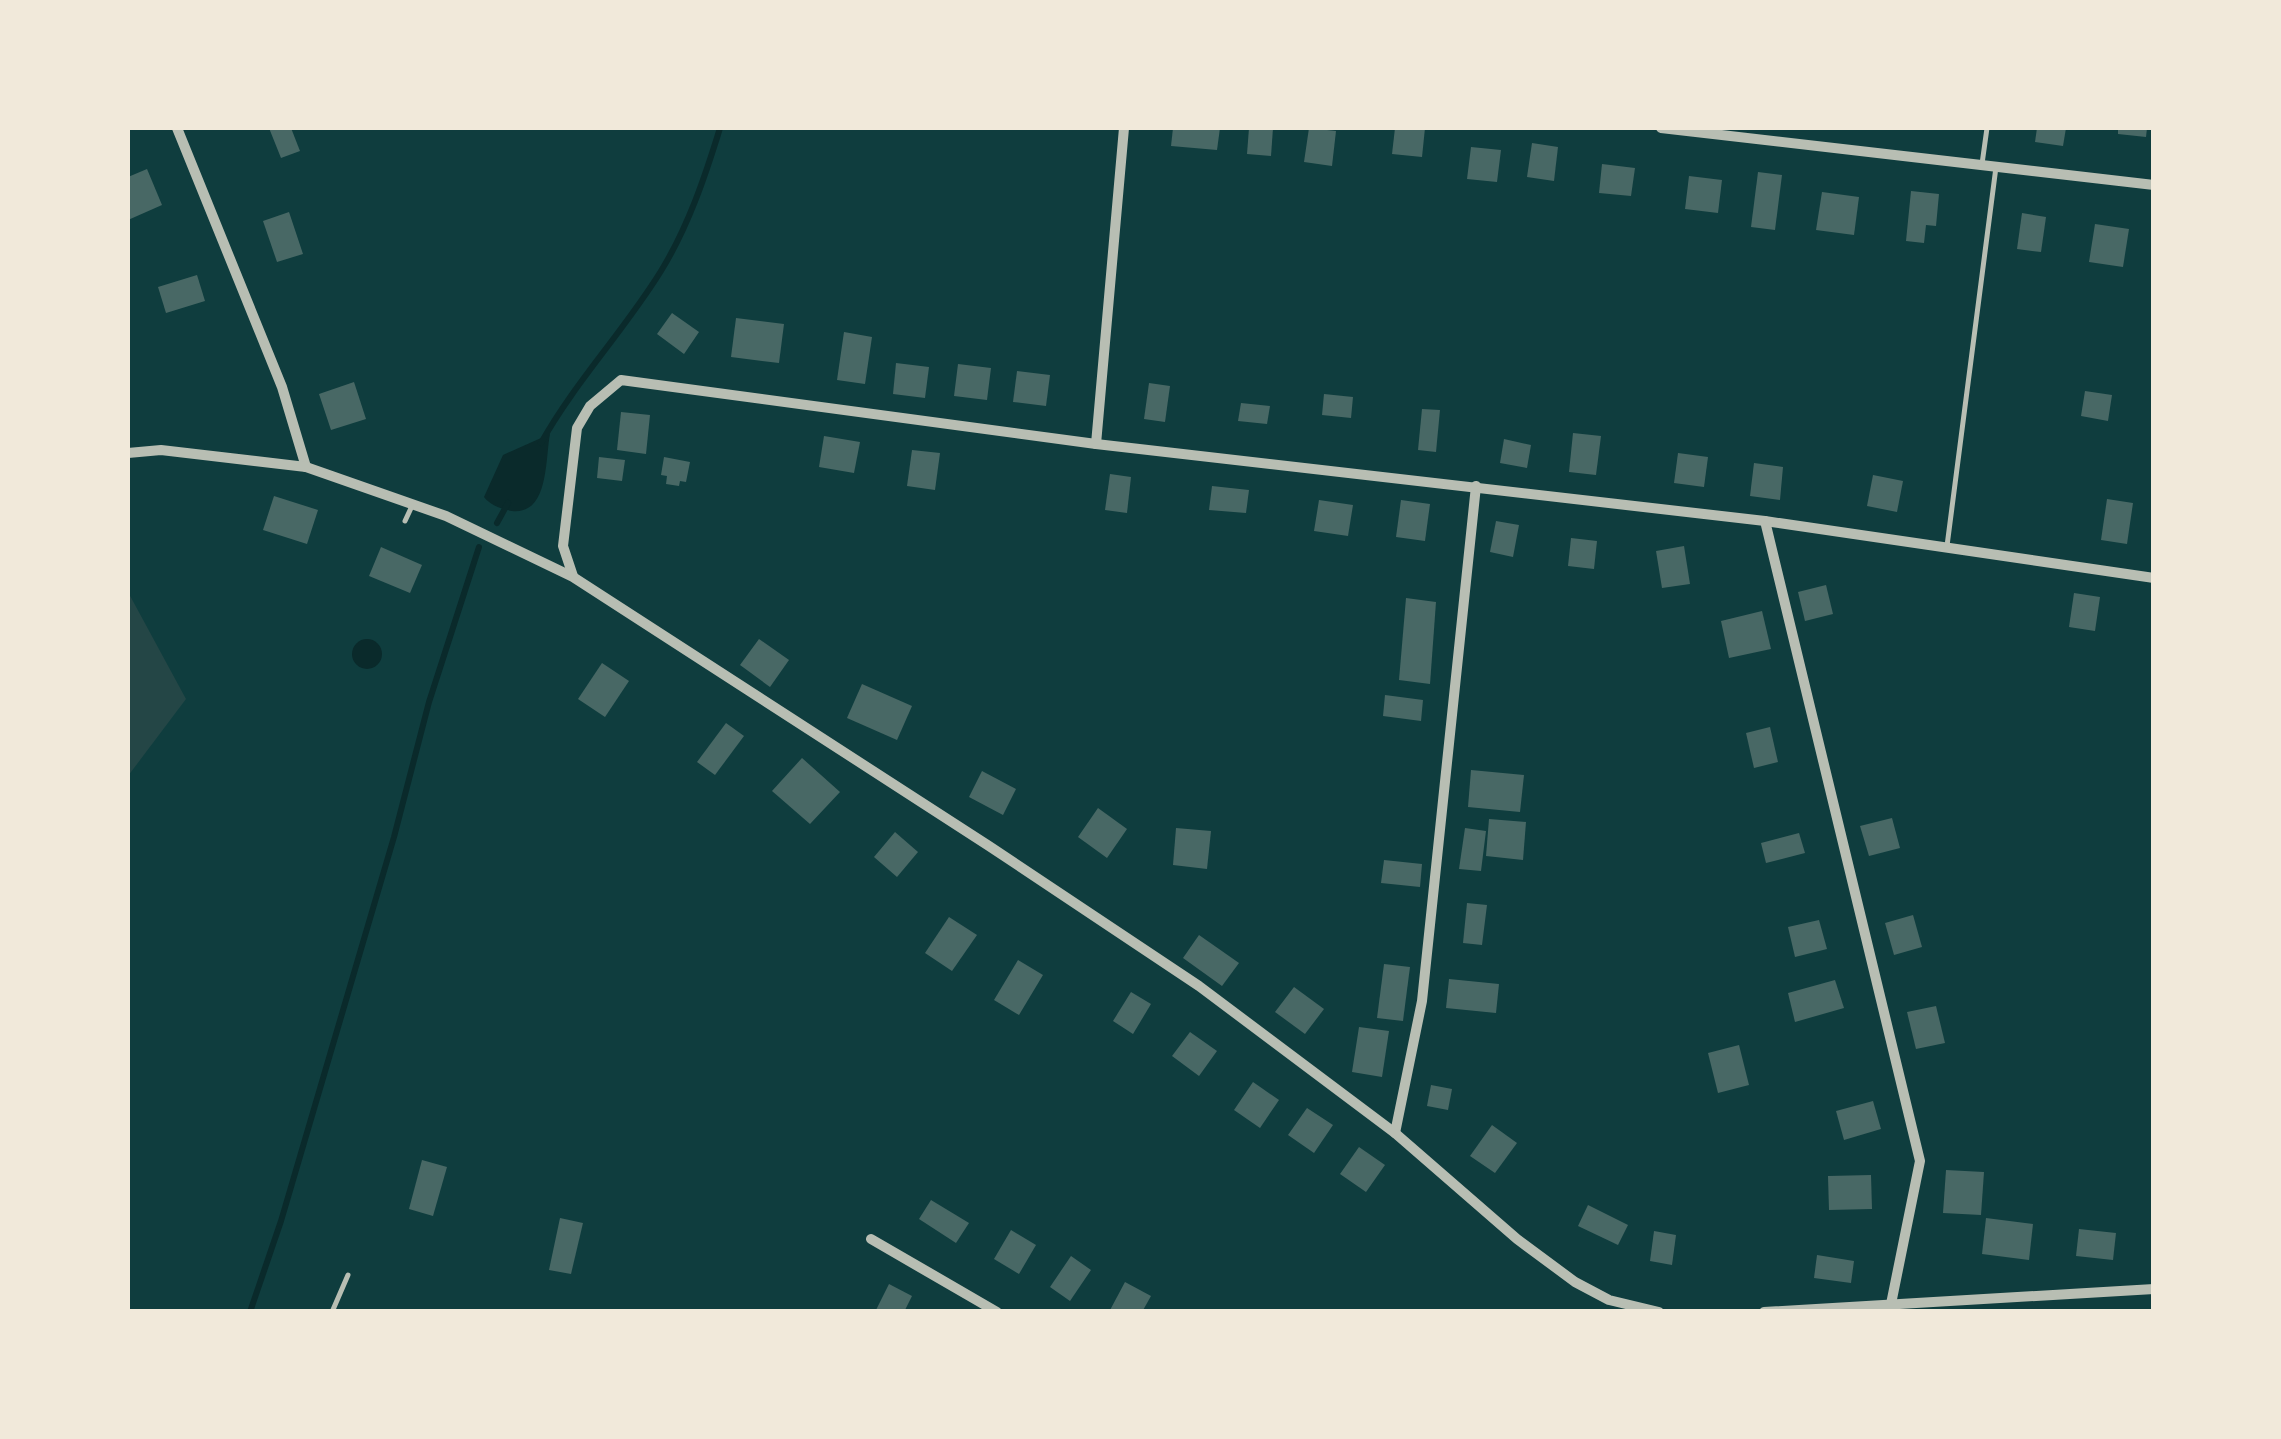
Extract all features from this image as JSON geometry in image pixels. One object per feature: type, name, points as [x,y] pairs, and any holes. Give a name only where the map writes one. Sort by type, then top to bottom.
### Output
[{"type":"street","points":[[177,128],[282,388],[306,468]]},
{"type":"street","points":[[1096,444],[1124,128]]},
{"type":"street","points":[[1662,128],[2154,186]]},
{"type":"street","points":[[573,577],[563,546],[577,428],[590,406],[621,380],[1096,444],[1765,521],[2154,578]]},
{"type":"street","points":[[128,453],[162,450],[306,468],[446,516],[573,577],[1183,975],[1395,1134],[1517,1238],[1576,1282],[1609,1300],[1659,1312]]},
{"type":"street","points":[[1395,1134],[1422,1001],[1476,486]]},
{"type":"street","points":[[1765,521],[1920,1161],[1890,1304]]},
{"type":"street","points":[[871,1240],[997,1312]]},
{"type":"street","points":[[1764,1312],[2154,1290]]},
{"type":"lane","points":[[1982,165],[1987,128]]},
{"type":"lane","points":[[1947,548],[1996,167]]},
{"type":"lane","points":[[405,521],[413,504]]},
{"type":"lane","points":[[332,1312],[348,1275]]},
{"type":"shaded area","points":[[550,434],[543,484],[533,504],[512,511],[486,500],[503,455]]},
{"type":"shaded area","points":[[128,592],[186,699],[128,776]]},
{"type":"shaded area","points":[[367,639],[378,643],[382,654],[378,665],[367,669],[356,665],[352,654],[356,643]]},
{"type":"building","points":[[269,128],[291,128],[300,151],[281,158]]},
{"type":"building","points":[[1173,128],[1220,128],[1217,150],[1171,146]]},
{"type":"building","points":[[1249,128],[1273,128],[1271,156],[1247,154]]},
{"type":"building","points":[[1309,128],[1336,131],[1332,166],[1304,162]]},
{"type":"building","points":[[1395,128],[1425,128],[1422,157],[1392,154]]},
{"type":"building","points":[[2037,128],[2066,128],[2063,146],[2035,142]]},
{"type":"building","points":[[2118,128],[2147,128],[2146,137],[2118,134]]},
{"type":"building","points":[[1532,143],[1558,147],[1554,181],[1527,177]]},
{"type":"building","points":[[1471,147],[1501,150],[1497,182],[1467,179]]},
{"type":"building","points":[[1602,164],[1635,168],[1631,196],[1599,193]]},
{"type":"building","points":[[147,169],[162,205],[128,220],[128,177]]},
{"type":"building","points":[[1758,172],[1782,175],[1775,230],[1751,227]]},
{"type":"building","points":[[1689,176],[1722,180],[1718,213],[1685,209]]},
{"type":"building","points":[[1911,191],[1939,194],[1936,226],[1926,225],[1924,243],[1906,241]]},
{"type":"building","points":[[1822,192],[1859,197],[1854,235],[1816,230]]},
{"type":"building","points":[[289,212],[303,254],[277,262],[263,221]]},
{"type":"building","points":[[2022,213],[2046,217],[2041,252],[2017,249]]},
{"type":"building","points":[[2095,224],[2129,229],[2123,267],[2089,262]]},
{"type":"building","points":[[197,275],[205,301],[166,313],[158,287]]},
{"type":"building","points":[[672,313],[699,332],[684,354],[657,334]]},
{"type":"building","points":[[736,318],[784,324],[779,363],[731,357]]},
{"type":"building","points":[[844,332],[872,337],[865,384],[837,380]]},
{"type":"building","points":[[896,363],[929,367],[925,398],[893,394]]},
{"type":"building","points":[[958,364],[991,368],[987,400],[954,396]]},
{"type":"building","points":[[1017,371],[1050,375],[1046,406],[1013,402]]},
{"type":"building","points":[[354,382],[366,419],[331,430],[319,394]]},
{"type":"building","points":[[1149,383],[1170,386],[1165,422],[1144,419]]},
{"type":"building","points":[[2085,391],[2112,395],[2108,421],[2081,416]]},
{"type":"building","points":[[1324,394],[1353,397],[1351,418],[1322,415]]},
{"type":"building","points":[[1241,403],[1270,406],[1267,424],[1238,421]]},
{"type":"building","points":[[1422,409],[1440,410],[1436,452],[1418,450]]},
{"type":"building","points":[[621,412],[650,415],[646,454],[617,450]]},
{"type":"building","points":[[1573,433],[1601,436],[1596,475],[1569,472]]},
{"type":"building","points":[[824,436],[860,442],[854,473],[819,467]]},
{"type":"building","points":[[1504,439],[1531,445],[1527,468],[1500,463]]},
{"type":"building","points":[[912,450],[940,453],[935,490],[907,486]]},
{"type":"building","points":[[1678,453],[1708,457],[1704,487],[1674,483]]},
{"type":"building","points":[[599,457],[625,460],[622,481],[597,478]]},
{"type":"building","points":[[664,457],[690,462],[686,482],[680,481],[679,486],[666,484],[667,476],[661,475]]},
{"type":"building","points":[[1754,463],[1783,467],[1780,500],[1750,496]]},
{"type":"building","points":[[1110,474],[1131,477],[1127,513],[1105,510]]},
{"type":"building","points":[[1873,475],[1903,481],[1897,512],[1867,506]]},
{"type":"building","points":[[1212,486],[1249,490],[1246,513],[1209,510]]},
{"type":"building","points":[[274,496],[318,510],[307,544],[263,530]]},
{"type":"building","points":[[2107,499],[2133,503],[2127,544],[2101,540]]},
{"type":"building","points":[[1319,500],[1353,505],[1348,536],[1314,531]]},
{"type":"building","points":[[1401,500],[1430,504],[1425,541],[1396,537]]},
{"type":"building","points":[[1496,521],[1519,525],[1513,557],[1490,552]]},
{"type":"building","points":[[1571,538],[1597,541],[1594,569],[1568,566]]},
{"type":"building","points":[[1684,546],[1690,584],[1662,588],[1656,551]]},
{"type":"building","points":[[381,547],[422,565],[410,593],[369,576]]},
{"type":"building","points":[[1826,585],[1833,614],[1805,621],[1798,592]]},
{"type":"building","points":[[2074,593],[2100,597],[2095,631],[2069,627]]},
{"type":"building","points":[[1406,598],[1436,602],[1430,684],[1399,680]]},
{"type":"building","points":[[1762,611],[1771,649],[1729,658],[1721,621]]},
{"type":"building","points":[[759,639],[789,660],[770,687],[740,665]]},
{"type":"building","points":[[602,663],[629,681],[605,717],[578,699]]},
{"type":"building","points":[[862,684],[912,706],[897,740],[847,718]]},
{"type":"building","points":[[1385,695],[1423,700],[1421,721],[1383,716]]},
{"type":"building","points":[[726,723],[744,736],[715,775],[697,762]]},
{"type":"building","points":[[1770,727],[1778,762],[1754,768],[1746,733]]},
{"type":"building","points":[[802,758],[840,792],[810,824],[772,791]]},
{"type":"building","points":[[1471,770],[1524,775],[1520,812],[1468,807]]},
{"type":"building","points":[[982,771],[1016,789],[1003,815],[969,797]]},
{"type":"building","points":[[1098,808],[1127,829],[1107,858],[1078,837]]},
{"type":"building","points":[[1892,818],[1900,848],[1869,856],[1860,826]]},
{"type":"building","points":[[1489,819],[1526,822],[1523,860],[1486,856]]},
{"type":"building","points":[[1176,828],[1211,831],[1207,869],[1173,865]]},
{"type":"building","points":[[1465,828],[1486,831],[1481,871],[1459,869]]},
{"type":"building","points":[[895,832],[918,852],[897,877],[874,857]]},
{"type":"building","points":[[1799,833],[1805,853],[1766,863],[1761,843]]},
{"type":"building","points":[[1384,860],[1422,864],[1420,887],[1381,883]]},
{"type":"building","points":[[1467,903],[1487,905],[1482,945],[1463,943]]},
{"type":"building","points":[[1913,915],[1922,947],[1894,955],[1885,923]]},
{"type":"building","points":[[949,917],[977,935],[952,971],[925,953]]},
{"type":"building","points":[[1819,920],[1827,949],[1795,957],[1788,927]]},
{"type":"building","points":[[1199,935],[1239,963],[1222,986],[1183,958]]},
{"type":"building","points":[[1018,960],[1043,975],[1019,1015],[994,1000]]},
{"type":"building","points":[[1384,964],[1410,967],[1403,1021],[1377,1018]]},
{"type":"building","points":[[1449,979],[1499,984],[1496,1013],[1446,1008]]},
{"type":"building","points":[[1835,980],[1844,1008],[1795,1022],[1788,993]]},
{"type":"building","points":[[1294,987],[1324,1009],[1305,1034],[1275,1012]]},
{"type":"building","points":[[1131,992],[1151,1004],[1133,1034],[1113,1021]]},
{"type":"building","points":[[1936,1006],[1945,1043],[1916,1049],[1907,1012]]},
{"type":"building","points":[[1359,1027],[1389,1031],[1382,1077],[1352,1072]]},
{"type":"building","points":[[1190,1032],[1217,1051],[1199,1076],[1172,1056]]},
{"type":"building","points":[[1739,1045],[1749,1085],[1718,1093],[1708,1053]]},
{"type":"building","points":[[1253,1082],[1279,1100],[1260,1128],[1234,1110]]},
{"type":"building","points":[[1431,1085],[1452,1089],[1448,1110],[1427,1106]]},
{"type":"building","points":[[1873,1101],[1881,1129],[1844,1140],[1836,1111]]},
{"type":"building","points":[[1307,1108],[1333,1125],[1314,1153],[1288,1135]]},
{"type":"building","points":[[1492,1125],[1517,1143],[1495,1173],[1470,1156]]},
{"type":"building","points":[[1359,1147],[1385,1165],[1366,1192],[1340,1174]]},
{"type":"building","points":[[422,1160],[447,1167],[433,1216],[409,1209]]},
{"type":"building","points":[[1946,1170],[1984,1172],[1981,1215],[1943,1213]]},
{"type":"building","points":[[1871,1175],[1872,1209],[1829,1210],[1828,1176]]},
{"type":"building","points":[[931,1200],[969,1223],[956,1243],[919,1219]]},
{"type":"building","points":[[1588,1205],[1628,1225],[1618,1245],[1578,1226]]},
{"type":"building","points":[[560,1218],[583,1223],[571,1274],[549,1270]]},
{"type":"building","points":[[1986,1218],[2033,1224],[2029,1260],[1982,1254]]},
{"type":"building","points":[[2079,1229],[2116,1233],[2113,1260],[2076,1256]]},
{"type":"building","points":[[1011,1230],[1036,1245],[1019,1274],[994,1259]]},
{"type":"building","points":[[1654,1231],[1676,1235],[1672,1265],[1650,1261]]},
{"type":"building","points":[[1817,1255],[1854,1261],[1851,1283],[1814,1278]]},
{"type":"building","points":[[1071,1256],[1091,1270],[1070,1301],[1050,1287]]},
{"type":"building","points":[[1125,1282],[1151,1296],[1142,1312],[1109,1312]]},
{"type":"building","points":[[889,1284],[912,1296],[904,1312],[875,1312]]},
{"type":"waterway","points":[[541,443],[671,254],[695,201],[720,128]]},
{"type":"waterway","points":[[497,523],[508,503]]},
{"type":"waterway","points":[[250,1312],[281,1221],[394,837],[429,702],[479,547]]}]
